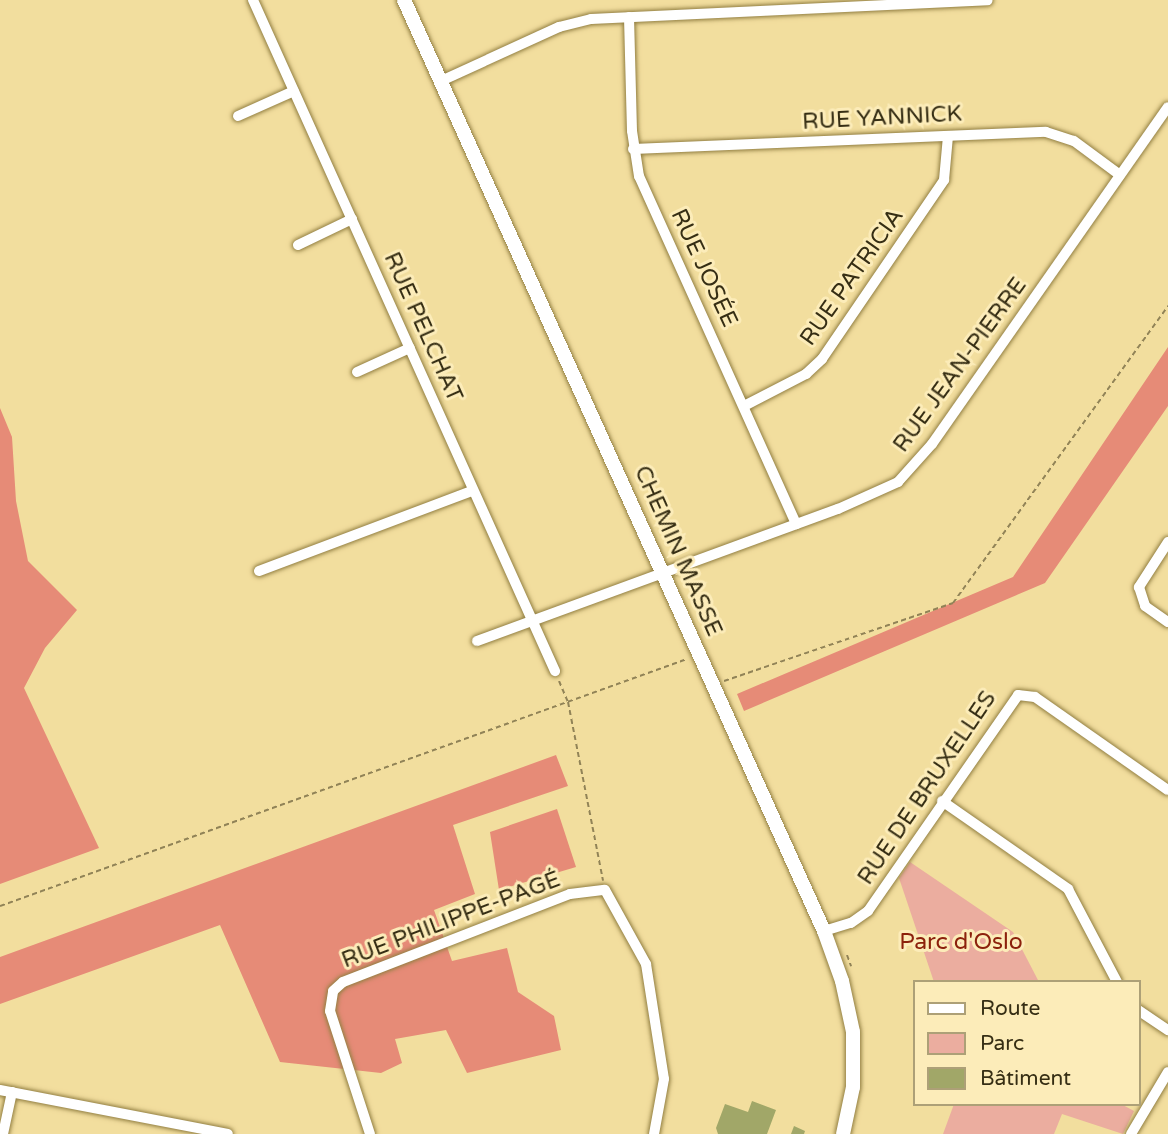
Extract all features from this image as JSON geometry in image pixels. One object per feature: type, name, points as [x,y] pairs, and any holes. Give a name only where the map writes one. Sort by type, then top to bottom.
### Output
[{"type":"street","name":"RUE PELCHAT","points":[[253,0],[555,671]]},
{"type":"street","name":"CHEMIN MASSE","points":[[404,0],[824,930],[853,1032],[853,1087],[843,1134]]},
{"type":"street","points":[[441,81],[566,24],[629,17],[988,0]]},
{"type":"street","name":"RUE JOSÉE","points":[[629,17],[633,149],[642,184],[796,524]]},
{"type":"street","points":[[238,116],[294,91]]},
{"type":"street","name":"RUE JEAN-PIERRE","points":[[477,641],[887,489],[914,468],[1168,107]]},
{"type":"street","name":"RUE YANNICK","points":[[633,149],[1051,133],[1074,141],[1120,175]]},
{"type":"street","name":"RUE PATRICIA","points":[[744,406],[806,374],[822,359],[944,180],[948,136]]},
{"type":"street","points":[[298,245],[352,219]]},
{"type":"street","points":[[356,372],[410,348]]},
{"type":"street","points":[[259,571],[472,491]]},
{"type":"street","points":[[1168,542],[1140,582],[1139,593],[1145,606],[1168,622]]},
{"type":"street","name":"RUE DE BRUXELLES","points":[[824,930],[851,923],[868,911],[1012,699],[1022,695],[1035,697],[1168,790]]},
{"type":"street","points":[[942,801],[1068,889],[1116,980]]},
{"type":"street","points":[[605,890],[646,964],[664,1079],[654,1134]]},
{"type":"street","name":"RUE PHILIPPE-PAGÉ","points":[[370,1134],[330,1011],[333,991],[343,982],[570,894],[605,890]]},
{"type":"street","points":[[1140,1011],[1168,1030]]},
{"type":"street","points":[[1131,1134],[1168,1072]]},
{"type":"street","points":[[3,1134],[6,1091],[228,1134]]},
{"type":"path","points":[[713,684],[953,603],[1168,306]]},
{"type":"path","points":[[0,906],[699,655]]},
{"type":"path","points":[[555,671],[568,702],[605,890]]},
{"type":"green space","name":"Parc d'Oslo","points":[[910,862],[1013,932],[1038,980],[933,980],[899,878]]},
{"type":"green space","points":[[953,1106],[1125,1106],[1134,1111],[1123,1134],[1062,1114],[1054,1134],[943,1134]]},
{"type":"shaded area","points":[[1168,347],[1168,406],[1045,583],[744,711],[737,694],[1013,577]]},
{"type":"shaded area","points":[[0,408],[12,437],[16,501],[28,561],[77,610],[45,648],[24,688],[99,848],[0,884]]},
{"type":"shaded area","points":[[556,755],[568,786],[453,825],[475,894],[434,910],[452,961],[507,948],[518,992],[554,1016],[561,1050],[467,1073],[446,1030],[395,1039],[402,1063],[381,1073],[280,1062],[220,925],[0,1004],[0,957]]},
{"type":"shaded area","points":[[557,809],[576,867],[499,890],[490,832]]},
{"type":"building","points":[[752,1101],[776,1110],[767,1134],[718,1134],[716,1128],[725,1104],[748,1112]]},
{"type":"building","points":[[794,1126],[805,1131],[804,1134],[791,1134]]}]
